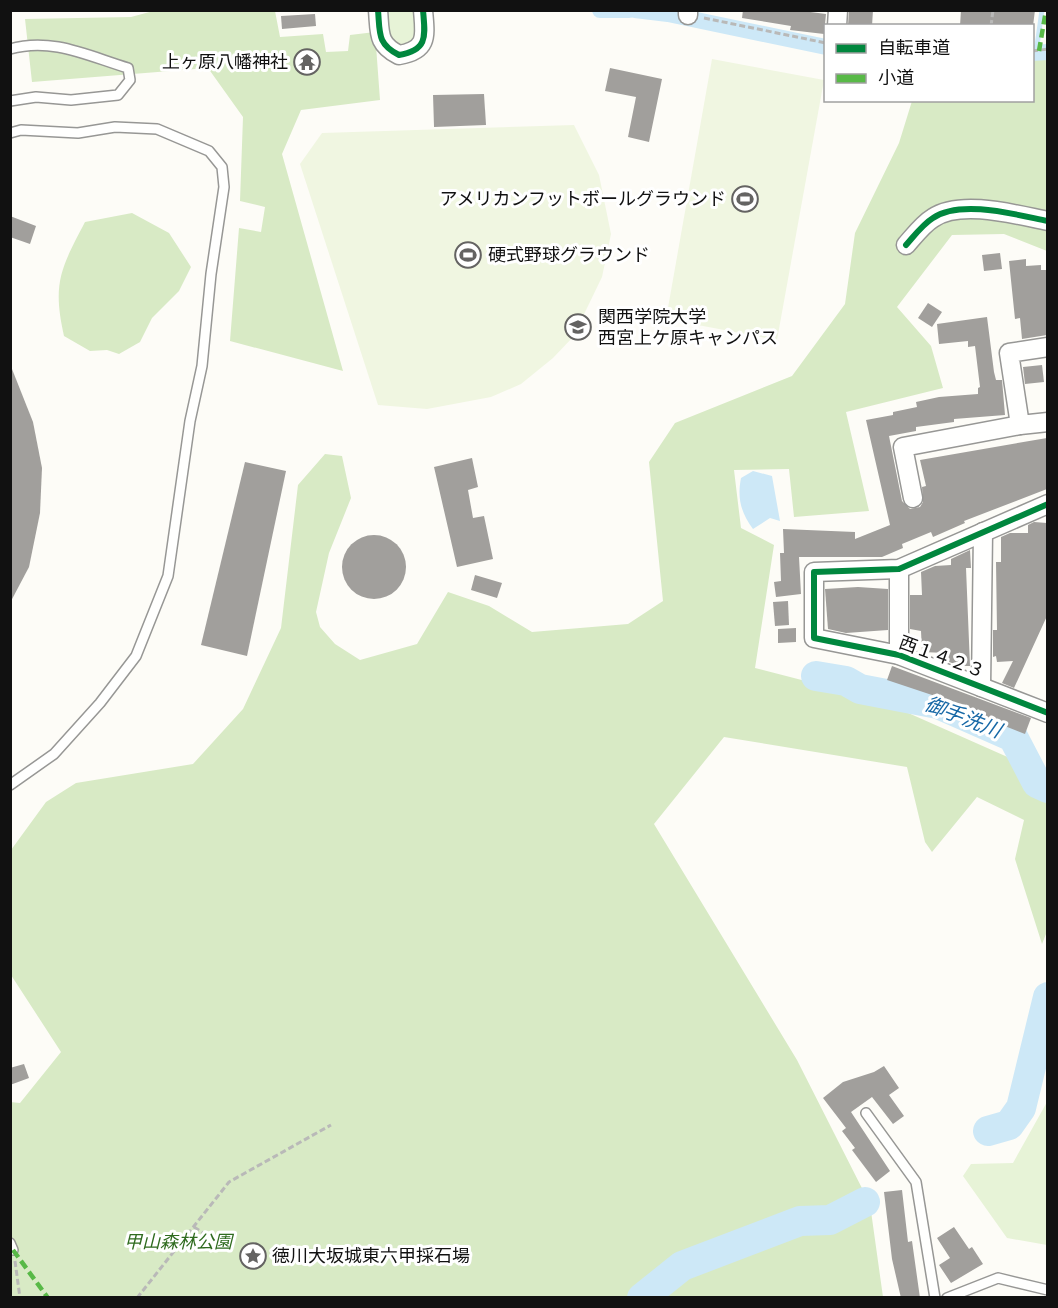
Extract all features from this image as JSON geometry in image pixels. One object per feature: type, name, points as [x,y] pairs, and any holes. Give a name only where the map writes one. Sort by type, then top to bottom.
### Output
[{"type":"street","points":[[378,10],[381,40],[386,49],[399,55],[420,47],[426,37],[423,10]]},
{"type":"street","points":[[906,245],[933,217],[955,211],[986,208],[1047,221]]},
{"type":"street","points":[[1020,425],[1009,352],[1047,347]]},
{"type":"street","points":[[913,498],[903,447],[1047,422]]},
{"type":"street","name":"西１４２３","points":[[1047,504],[899,569],[814,572],[814,638],[899,655],[1047,713]]},
{"type":"street","points":[[981,687],[983,532]]},
{"type":"street","points":[[899,569],[899,655]]},
{"type":"lane","points":[[10,49],[26,44],[58,45],[128,68],[130,80],[118,95],[71,100],[36,97],[10,100]]},
{"type":"lane","points":[[10,133],[21,130],[78,134],[115,127],[157,129],[209,151],[222,167],[224,187],[211,274],[202,366],[190,421],[168,576],[136,656],[100,703],[54,754],[10,785]]},
{"type":"lane","points":[[866,1113],[916,1182],[935,1298]]},
{"type":"lane","points":[[947,1298],[998,1278],[1047,1290]]},
{"type":"path","points":[[688,13],[824,43]]},
{"type":"path","points":[[137,1298],[229,1182],[331,1125]]},
{"type":"path","points":[[194,1227],[228,1249]]},
{"type":"path","points":[[12,1247],[20,1298]]},
{"type":"green space","points":[[157,10],[275,11],[280,37],[323,34],[326,52],[348,51],[350,35],[375,32],[380,100],[301,110],[282,154],[343,371],[230,341],[239,228],[261,232],[265,207],[240,201],[243,117],[208,68],[32,82],[25,19],[131,17]]},
{"type":"green space","points":[[386,10],[417,11],[416,41],[400,47],[388,36]]},
{"type":"green space","name":"甲山森林公園","points":[[1034,55],[1047,56],[1047,251],[1004,234],[952,235],[897,307],[931,346],[943,388],[846,412],[869,511],[794,517],[789,469],[734,470],[741,528],[774,545],[755,668],[879,700],[1012,759],[1047,793],[1048,929],[1042,944],[1015,859],[1024,820],[977,797],[932,852],[925,842],[907,767],[724,737],[654,824],[797,1060],[870,1204],[883,1297],[11,1297],[10,1102],[20,1103],[61,1052],[11,975],[11,850],[46,802],[76,783],[193,764],[243,709],[281,628],[298,485],[325,454],[342,456],[351,498],[329,553],[316,612],[320,627],[335,644],[360,660],[417,644],[448,592],[489,606],[532,632],[628,624],[663,601],[649,462],[675,423],[792,376],[845,304],[855,233],[899,143],[912,102],[1034,102]]},
{"type":"green space","name":"アメリカンフットボールグラウンド","points":[[712,59],[824,80],[777,340],[666,319]]},
{"type":"green space","name":"硬式野球グラウンド","points":[[574,125],[599,175],[611,234],[602,277],[573,337],[553,358],[521,384],[491,397],[427,409],[378,405],[300,164],[322,133]]},
{"type":"green space","points":[[132,213],[169,233],[191,267],[179,291],[152,318],[140,342],[119,354],[107,350],[90,351],[64,336],[59,302],[61,276],[85,222]]},
{"type":"green space","points":[[1047,1102],[1048,1245],[1007,1238],[963,1176],[971,1164],[1013,1163]]},
{"type":"water","points":[[753,471],[772,476],[780,521],[770,518],[753,529],[743,511],[740,492],[741,478]]},
{"type":"building","points":[[743,10],[795,10],[826,14],[824,34],[790,30],[791,26],[742,18]]},
{"type":"building","points":[[849,10],[873,10],[872,24],[848,24]]},
{"type":"building","points":[[961,10],[1035,10],[1033,24],[960,24]]},
{"type":"building","points":[[315,14],[316,26],[282,29],[281,16]]},
{"type":"building","points":[[610,68],[662,79],[649,142],[628,137],[636,97],[605,91]]},
{"type":"building","points":[[484,94],[486,125],[434,127],[433,95]]},
{"type":"building","points":[[10,216],[36,226],[30,244],[10,237]]},
{"type":"building","points":[[1000,253],[1002,269],[984,271],[982,255]]},
{"type":"building","points":[[1026,259],[1026,266],[1041,265],[1041,270],[1047,270],[1047,335],[1022,339],[1020,318],[1015,319],[1009,261]]},
{"type":"building","points":[[928,303],[942,312],[932,327],[918,318]]},
{"type":"building","points":[[987,317],[994,372],[996,380],[1002,380],[1005,415],[954,419],[954,422],[916,427],[916,431],[889,436],[902,501],[910,509],[920,507],[923,502],[922,487],[926,486],[920,460],[1047,438],[1047,489],[964,521],[965,523],[933,537],[931,532],[902,544],[903,548],[882,557],[799,557],[801,594],[776,597],[774,582],[781,581],[780,553],[784,553],[783,529],[855,532],[855,539],[890,525],[866,420],[893,415],[893,412],[917,407],[916,402],[939,397],[978,394],[980,387],[975,346],[968,347],[968,341],[939,344],[937,324]]},
{"type":"building","points":[[10,364],[33,422],[42,468],[40,513],[29,567],[10,603]]},
{"type":"building","points":[[1042,365],[1044,382],[1025,384],[1023,367]]},
{"type":"building","points":[[472,458],[478,487],[468,490],[473,518],[484,516],[493,559],[457,567],[434,467]]},
{"type":"building","points":[[245,462],[286,471],[247,656],[201,645]]},
{"type":"building","points":[[1034,522],[1047,523],[1047,616],[1014,688],[1002,683],[1013,661],[997,662],[996,656],[993,657],[993,630],[997,630],[996,562],[1001,562],[1001,537],[1010,533],[1028,533],[1028,525]]},
{"type":"building","points":[[374,535],[386,537],[397,544],[404,555],[406,567],[404,579],[397,590],[386,597],[374,599],[362,597],[351,590],[344,579],[342,567],[344,555],[351,544],[362,537]]},
{"type":"building","points":[[970,550],[971,568],[966,568],[970,666],[959,666],[947,661],[946,653],[922,652],[921,631],[910,629],[910,595],[922,595],[921,572],[935,566],[951,565],[951,559]]},
{"type":"building","points":[[475,575],[502,583],[497,598],[471,590]]},
{"type":"building","points":[[858,587],[888,589],[888,630],[846,633],[828,629],[825,589]]},
{"type":"building","points":[[788,601],[789,625],[775,626],[773,602]]},
{"type":"building","points":[[796,628],[796,642],[778,643],[778,629]]},
{"type":"building","points":[[892,666],[1031,718],[1025,734],[982,717],[983,713],[968,707],[887,680]]},
{"type":"building","points":[[24,1064],[29,1078],[10,1085],[10,1068]]},
{"type":"building","points":[[884,1066],[899,1088],[889,1095],[904,1116],[893,1124],[872,1097],[851,1112],[890,1171],[876,1182],[852,1150],[855,1148],[842,1131],[846,1128],[823,1098],[843,1082],[874,1072]]},
{"type":"building","points":[[902,1190],[908,1242],[912,1241],[920,1298],[901,1298],[892,1259],[884,1192]]},
{"type":"building","points":[[954,1227],[969,1249],[972,1247],[983,1264],[951,1283],[939,1265],[950,1258],[937,1238]]},
{"type":"waterway","points":[[600,10],[629,10]]},
{"type":"waterway","points":[[635,10],[668,14],[824,47]]},
{"type":"waterway","points":[[1036,53],[1042,10]]},
{"type":"waterway","points":[[1034,53],[1048,52]]},
{"type":"waterway","name":"御手洗川","points":[[816,676],[846,681],[860,689],[938,704],[1013,737],[1037,783],[1048,788]]},
{"type":"waterway","points":[[988,1131],[1009,1125],[1021,1108],[1048,997]]},
{"type":"waterway","points":[[642,1298],[682,1266],[800,1221],[830,1220],[865,1202]]},
{"type":"marked path","points":[[1039,51],[1046,10]]},
{"type":"marked path","points":[[13,1250],[48,1298]]},
{"type":"cycle path","points":[[378,10],[383,42],[399,55],[416,49],[423,40],[423,10]]},
{"type":"cycle path","points":[[906,245],[922,227],[945,212],[989,210],[1048,221]]},
{"type":"cycle path","points":[[1048,504],[899,569],[814,572],[814,638],[899,655],[1048,713]]},
{"type":"place","name":"上ヶ原八幡神社","points":[[307,62]]},
{"type":"place","name":"アメリカンフットボールグラウンド","points":[[745,199]]},
{"type":"place","name":"硬式野球グラウンド","points":[[468,255]]},
{"type":"place","name":"関西学院大学 西宮上ケ原キャンパス","points":[[578,327]]},
{"type":"place","name":"徳川大坂城東六甲採石場","points":[[253,1256]]}]
